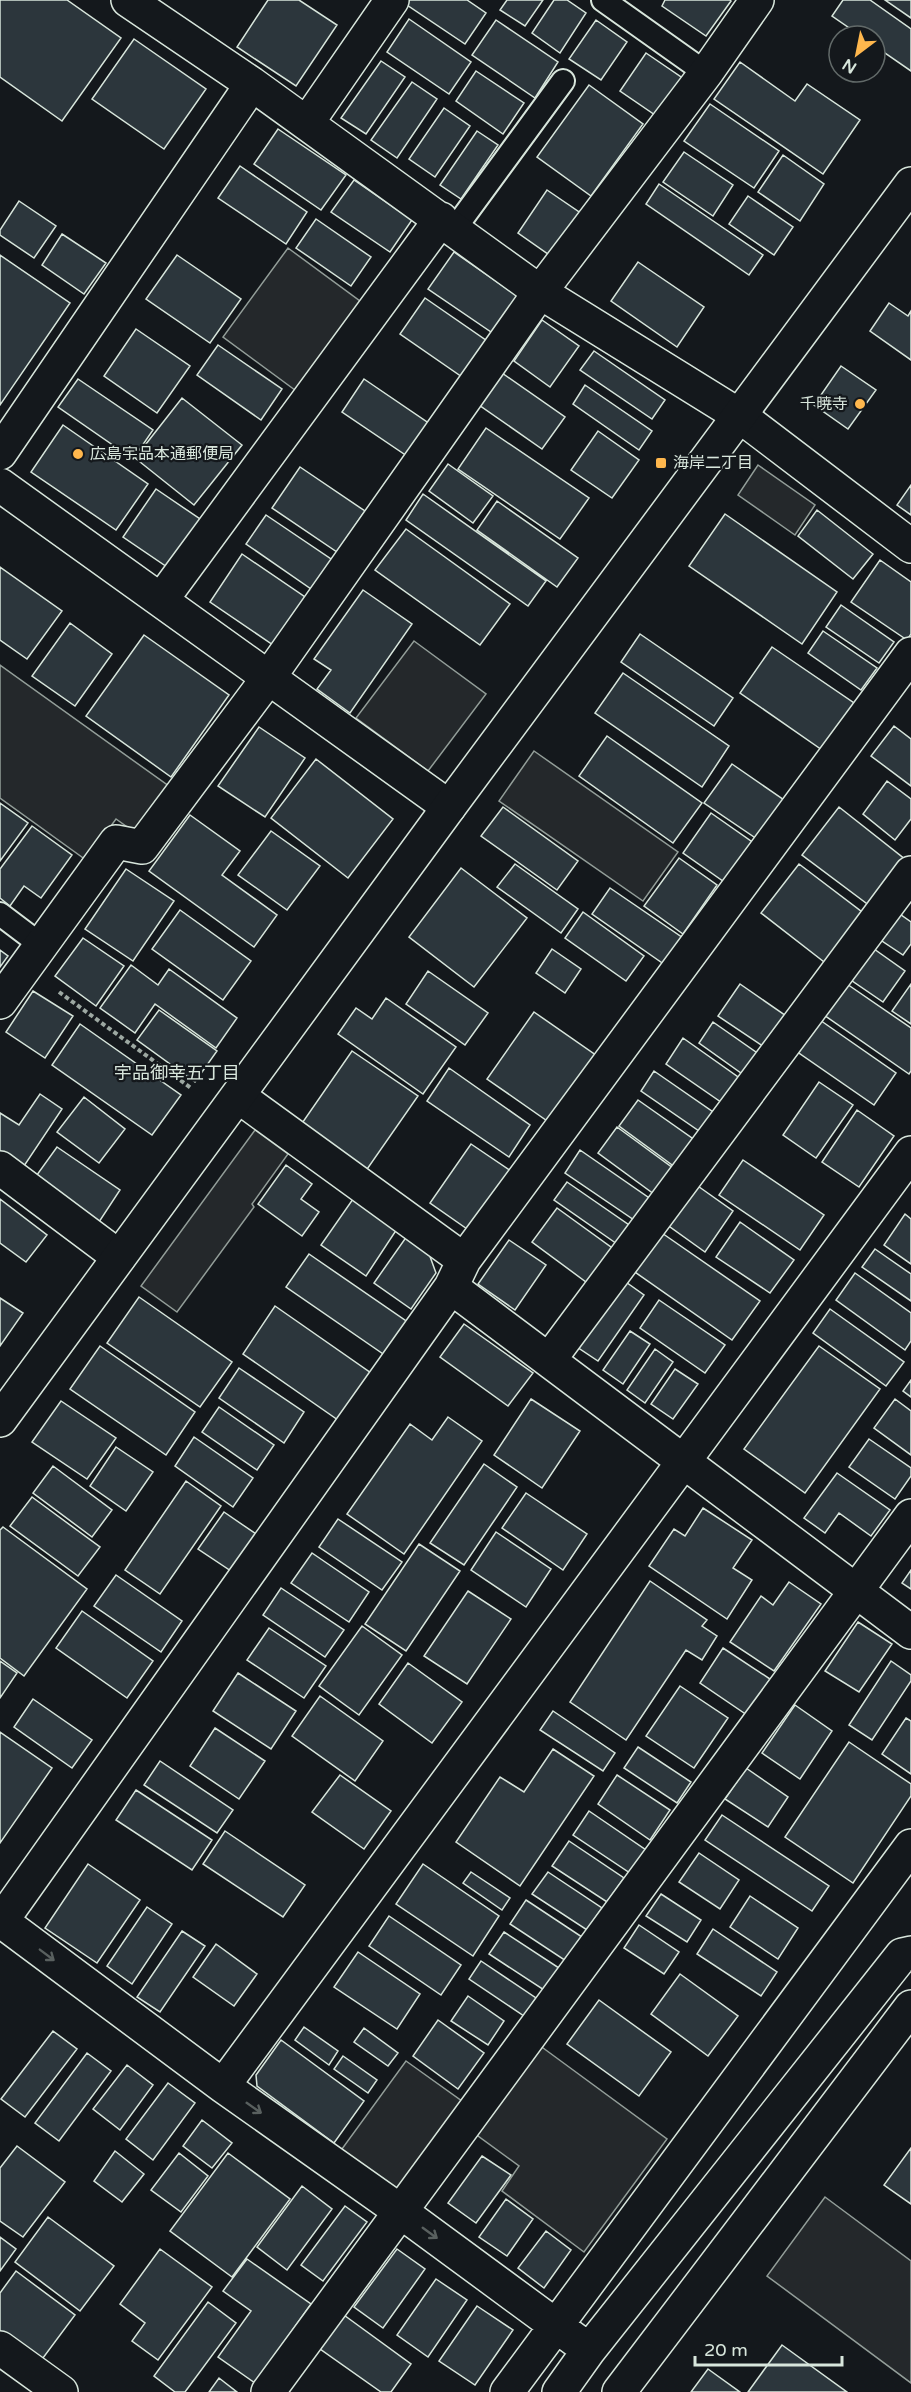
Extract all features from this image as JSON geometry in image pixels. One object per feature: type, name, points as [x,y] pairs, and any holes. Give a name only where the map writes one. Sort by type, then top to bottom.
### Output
[{"type":"street","points":[[128,0],[252,84],[540,292],[740,416],[911,546]]},
{"type":"street","points":[[307,123],[392,0]]},
{"type":"street","points":[[0,1002],[116,842],[142,847],[269,677],[540,292],[706,73],[757,0]]},
{"type":"street","points":[[0,453],[252,84]]},
{"type":"street","points":[[0,1420],[449,807],[911,184]]},
{"type":"street","points":[[162,599],[447,225]]},
{"type":"street","points":[[0,484],[449,807]]},
{"type":"street","points":[[589,2350],[400,2211],[223,2086],[1,1921],[458,1274],[911,654]]},
{"type":"street","points":[[549,1360],[911,873]]},
{"type":"street","points":[[238,1096],[458,1274],[549,1360],[911,1632]]},
{"type":"street","points":[[223,2086],[911,1153]]},
{"type":"street","points":[[0,1168],[119,1257]]},
{"type":"street","points":[[268,2392],[911,1516]]},
{"type":"street","points":[[507,2392],[911,1846]]},
{"type":"street","points":[[559,2392],[589,2350],[902,1955],[911,1953]]},
{"type":"street","points":[[619,2392],[911,2007]]},
{"type":"street","points":[[0,2348],[61,2392]]},
{"type":"lane","points":[[603,0],[706,73]]},
{"type":"lane","points":[[447,225],[563,81]]},
{"type":"lane","points":[[0,914],[33,956]]},
{"type":"path","points":[[33,956],[199,1094]]},
{"type":"shaded area","points":[[288,248],[364,304],[299,393],[223,337]]},
{"type":"shaded area","points":[[758,465],[815,505],[795,535],[738,495]]},
{"type":"shaded area","points":[[414,641],[486,694],[428,771],[356,718]]},
{"type":"shaded area","points":[[0,665],[173,789],[140,836],[116,819],[86,860],[0,798]]},
{"type":"shaded area","points":[[534,751],[678,852],[643,901],[499,801]]},
{"type":"shaded area","points":[[255,1130],[288,1154],[252,1204],[254,1207],[177,1312],[141,1286]]},
{"type":"shaded area","points":[[539,2045],[667,2139],[584,2252],[502,2191],[519,2166],[474,2133]]},
{"type":"shaded area","points":[[406,2061],[466,2104],[399,2196],[339,2153]]},
{"type":"shaded area","points":[[825,2197],[911,2261],[911,2383],[767,2276]]},
{"type":"building","points":[[0,0],[67,0],[121,38],[62,121],[0,77]]},
{"type":"building","points":[[268,0],[299,0],[337,25],[296,86],[237,47]]},
{"type":"building","points":[[406,0],[467,0],[486,13],[465,44],[404,3]]},
{"type":"building","points":[[507,0],[543,0],[525,26],[500,10]]},
{"type":"building","points":[[554,0],[567,0],[586,13],[560,53],[532,33]]},
{"type":"building","points":[[665,0],[731,1],[706,36],[662,6]]},
{"type":"building","points":[[843,0],[870,0],[911,29],[911,71],[887,54],[887,24],[844,24],[832,16]]},
{"type":"building","points":[[885,0],[911,0],[911,18]]},
{"type":"building","points":[[409,19],[471,62],[449,94],[387,52]]},
{"type":"building","points":[[496,20],[558,62],[535,98],[472,55]]},
{"type":"building","points":[[596,20],[627,42],[601,80],[569,59]]},
{"type":"building","points":[[134,39],[206,89],[164,149],[92,99]]},
{"type":"building","points":[[646,53],[684,79],[658,117],[620,91]]},
{"type":"building","points":[[381,61],[405,77],[366,134],[341,118]]},
{"type":"building","points":[[740,62],[795,101],[807,84],[860,120],[823,174],[714,99]]},
{"type":"building","points":[[476,71],[524,103],[503,134],[456,101]]},
{"type":"building","points":[[412,82],[437,99],[397,158],[371,140]]},
{"type":"building","points":[[589,85],[643,124],[591,196],[537,157]]},
{"type":"building","points":[[710,104],[779,151],[754,188],[684,141]]},
{"type":"building","points":[[444,108],[470,126],[435,177],[409,159]]},
{"type":"building","points":[[278,129],[346,175],[321,210],[254,164]]},
{"type":"building","points":[[477,131],[498,145],[461,199],[440,185]]},
{"type":"building","points":[[684,152],[733,185],[713,216],[663,182]]},
{"type":"building","points":[[783,155],[824,184],[800,221],[758,192]]},
{"type":"building","points":[[240,166],[307,212],[286,244],[218,198]]},
{"type":"building","points":[[354,180],[412,220],[390,252],[331,212]]},
{"type":"building","points":[[659,184],[763,255],[749,275],[646,204]]},
{"type":"building","points":[[547,190],[585,216],[555,259],[518,233]]},
{"type":"building","points":[[748,196],[793,227],[774,255],[729,224]]},
{"type":"building","points":[[19,201],[56,226],[34,258],[0,235],[0,230]]},
{"type":"building","points":[[316,219],[371,257],[351,286],[296,248]]},
{"type":"building","points":[[62,234],[106,263],[84,294],[42,265]]},
{"type":"building","points":[[454,252],[519,297],[494,334],[428,289]]},
{"type":"building","points":[[0,255],[70,303],[0,405]]},
{"type":"building","points":[[177,255],[241,299],[210,343],[146,299]]},
{"type":"building","points":[[638,262],[704,307],[677,347],[611,301]]},
{"type":"building","points":[[425,298],[490,343],[465,379],[400,334]]},
{"type":"building","points":[[889,303],[908,316],[911,311],[911,360],[870,331]]},
{"type":"building","points":[[542,320],[579,346],[550,387],[514,361]]},
{"type":"building","points":[[136,329],[190,366],[157,413],[104,376]]},
{"type":"building","points":[[218,345],[282,389],[261,420],[197,375]]},
{"type":"building","points":[[594,351],[665,400],[652,419],[580,370]]},
{"type":"building","points":[[841,366],[876,390],[848,429],[814,405]]},
{"type":"building","points":[[502,373],[565,417],[542,449],[479,405]]},
{"type":"building","points":[[78,379],[153,430],[133,459],[58,407]]},
{"type":"building","points":[[364,379],[430,424],[407,456],[342,412]]},
{"type":"building","points":[[585,385],[652,431],[639,450],[573,404]]},
{"type":"building","points":[[182,398],[242,445],[194,505],[135,458]]},
{"type":"building","points":[[63,425],[148,484],[116,530],[31,472]]},
{"type":"building","points":[[486,428],[589,498],[560,539],[458,469]]},
{"type":"building","points":[[598,431],[639,460],[612,498],[571,470]]},
{"type":"building","points":[[448,464],[493,496],[473,523],[429,491]]},
{"type":"building","points":[[300,467],[365,511],[337,552],[272,508]]},
{"type":"building","points":[[911,485],[911,515],[897,505]]},
{"type":"building","points":[[156,489],[206,523],[173,571],[123,537]]},
{"type":"building","points":[[423,494],[546,581],[528,606],[406,520]]},
{"type":"building","points":[[497,501],[578,558],[557,587],[477,530]]},
{"type":"building","points":[[817,510],[873,554],[853,579],[798,536]]},
{"type":"building","points":[[725,514],[837,592],[802,644],[689,566]]},
{"type":"building","points":[[266,515],[334,561],[314,591],[246,544]]},
{"type":"building","points":[[406,529],[510,604],[480,645],[375,570]]},
{"type":"building","points":[[242,554],[308,599],[276,647],[210,602]]},
{"type":"building","points":[[880,560],[911,582],[911,634],[907,640],[851,602]]},
{"type":"building","points":[[0,567],[62,611],[27,659],[0,640]]},
{"type":"building","points":[[363,590],[412,624],[350,713],[317,689],[331,670],[314,659]]},
{"type":"building","points":[[841,605],[894,642],[879,663],[826,627]]},
{"type":"building","points":[[70,623],[112,654],[75,706],[32,676]]},
{"type":"building","points":[[823,631],[877,668],[861,690],[808,653]]},
{"type":"building","points":[[640,634],[733,698],[714,726],[621,662]]},
{"type":"building","points":[[144,635],[229,695],[171,777],[86,716]]},
{"type":"building","points":[[772,647],[857,705],[825,752],[740,693]]},
{"type":"building","points":[[623,673],[729,746],[702,787],[595,713]]},
{"type":"building","points":[[894,726],[911,739],[911,786],[871,756]]},
{"type":"building","points":[[259,727],[305,758],[265,817],[218,786]]},
{"type":"building","points":[[607,736],[702,803],[673,843],[579,776]]},
{"type":"building","points":[[316,759],[393,819],[348,878],[271,818]]},
{"type":"building","points":[[732,764],[784,800],[757,839],[704,803]]},
{"type":"building","points":[[887,781],[911,799],[911,819],[895,840],[863,814]]},
{"type":"building","points":[[0,803],[28,823],[0,861]]},
{"type":"building","points":[[503,807],[578,861],[557,890],[481,836]]},
{"type":"building","points":[[839,807],[906,860],[870,906],[802,855]]},
{"type":"building","points":[[711,813],[758,846],[730,886],[683,853]]},
{"type":"building","points":[[190,815],[240,851],[222,875],[277,915],[254,947],[149,871]]},
{"type":"building","points":[[32,826],[72,855],[41,898],[24,886],[10,906],[0,898],[0,869]]},
{"type":"building","points":[[271,831],[320,866],[287,910],[238,875]]},
{"type":"building","points":[[679,858],[717,885],[683,934],[644,906]]},
{"type":"building","points":[[515,864],[578,909],[561,933],[497,887]]},
{"type":"building","points":[[799,864],[866,915],[828,965],[761,913]]},
{"type":"building","points":[[461,868],[527,918],[474,987],[409,937]]},
{"type":"building","points":[[126,869],[174,901],[133,961],[85,929]]},
{"type":"building","points":[[610,888],[686,940],[668,967],[592,914]]},
{"type":"building","points":[[180,910],[251,961],[223,1000],[152,949]]},
{"type":"building","points":[[894,910],[911,922],[911,944],[903,955],[876,937]]},
{"type":"building","points":[[583,912],[644,956],[626,981],[565,938]]},
{"type":"building","points":[[83,938],[124,966],[96,1006],[55,976]]},
{"type":"building","points":[[867,944],[905,971],[883,1002],[845,976]]},
{"type":"building","points":[[552,949],[581,969],[565,993],[536,973]]},
{"type":"building","points":[[0,950],[8,956],[0,967]]},
{"type":"building","points":[[131,965],[158,985],[169,969],[237,1018],[216,1048],[155,1004],[135,1033],[100,1008]]},
{"type":"building","points":[[428,971],[488,1013],[465,1045],[406,1004]]},
{"type":"building","points":[[844,982],[911,1028],[911,1071],[909,1074],[821,1013]]},
{"type":"building","points":[[740,984],[792,1020],[770,1051],[718,1016]]},
{"type":"building","points":[[911,984],[911,1024],[892,1011]]},
{"type":"building","points":[[33,991],[73,1016],[45,1058],[6,1032]]},
{"type":"building","points":[[386,998],[456,1047],[423,1094],[338,1034],[356,1008],[372,1019]]},
{"type":"building","points":[[159,1010],[217,1051],[195,1082],[137,1040]]},
{"type":"building","points":[[534,1012],[600,1058],[553,1125],[487,1079]]},
{"type":"building","points":[[817,1018],[896,1073],[874,1105],[796,1051]]},
{"type":"building","points":[[713,1022],[763,1057],[748,1078],[699,1043]]},
{"type":"building","points":[[80,1024],[181,1095],[152,1135],[52,1065]]},
{"type":"building","points":[[683,1038],[748,1084],[731,1109],[666,1064]]},
{"type":"building","points":[[352,1051],[418,1096],[363,1175],[298,1129]]},
{"type":"building","points":[[449,1068],[530,1125],[509,1157],[427,1101]]},
{"type":"building","points":[[654,1071],[716,1114],[702,1133],[641,1091]]},
{"type":"building","points":[[819,1082],[853,1105],[816,1158],[783,1135]]},
{"type":"building","points":[[40,1094],[62,1109],[22,1169],[0,1154],[0,1113],[19,1125]]},
{"type":"building","points":[[84,1097],[125,1129],[99,1163],[57,1132]]},
{"type":"building","points":[[638,1100],[699,1143],[679,1170],[619,1126]]},
{"type":"building","points":[[857,1110],[894,1136],[859,1187],[822,1162]]},
{"type":"building","points":[[617,1127],[677,1171],[658,1197],[598,1153]]},
{"type":"building","points":[[471,1144],[511,1171],[470,1231],[430,1203]]},
{"type":"building","points":[[57,1147],[120,1190],[99,1222],[34,1179]]},
{"type":"building","points":[[580,1150],[655,1202],[640,1224],[565,1173]]},
{"type":"building","points":[[743,1160],[824,1215],[800,1250],[719,1195]]},
{"type":"building","points":[[286,1165],[312,1184],[301,1199],[319,1212],[302,1236],[258,1204]]},
{"type":"building","points":[[567,1182],[632,1227],[620,1246],[554,1200]]},
{"type":"building","points":[[695,1184],[733,1211],[705,1252],[666,1224]]},
{"type":"building","points":[[0,1199],[47,1235],[26,1262],[0,1243]]},
{"type":"building","points":[[353,1199],[397,1229],[366,1276],[321,1245]]},
{"type":"building","points":[[557,1208],[615,1250],[590,1285],[532,1242]]},
{"type":"building","points":[[905,1214],[911,1219],[911,1264],[884,1245]]},
{"type":"building","points":[[740,1222],[794,1260],[770,1293],[716,1257]]},
{"type":"building","points":[[659,1231],[760,1301],[732,1340],[632,1270]]},
{"type":"building","points":[[407,1236],[428,1251],[436,1273],[411,1309],[374,1283]]},
{"type":"building","points":[[509,1240],[546,1265],[515,1310],[478,1284]]},
{"type":"building","points":[[875,1249],[911,1274],[911,1301],[862,1267]]},
{"type":"building","points":[[309,1254],[412,1325],[389,1358],[286,1287]]},
{"type":"building","points":[[855,1273],[911,1313],[911,1341],[905,1350],[836,1300]]},
{"type":"building","points":[[623,1280],[644,1295],[598,1361],[577,1347]]},
{"type":"building","points":[[139,1297],[232,1362],[200,1407],[107,1343]]},
{"type":"building","points":[[0,1298],[23,1313],[0,1346]]},
{"type":"building","points":[[659,1300],[725,1345],[705,1373],[640,1328]]},
{"type":"building","points":[[275,1306],[371,1373],[338,1420],[243,1354]]},
{"type":"building","points":[[830,1309],[904,1362],[886,1386],[813,1333]]},
{"type":"building","points":[[464,1324],[533,1373],[508,1406],[440,1357]]},
{"type":"building","points":[[630,1331],[650,1344],[623,1384],[603,1370]]},
{"type":"building","points":[[100,1346],[195,1412],[166,1455],[70,1389]]},
{"type":"building","points":[[819,1346],[880,1389],[805,1493],[744,1449]]},
{"type":"building","points":[[655,1349],[673,1362],[645,1403],[627,1390]]},
{"type":"building","points":[[239,1368],[304,1412],[284,1443],[219,1398]]},
{"type":"building","points":[[675,1369],[698,1384],[673,1419],[651,1404]]},
{"type":"building","points":[[911,1380],[911,1397],[903,1391]]},
{"type":"building","points":[[531,1399],[580,1431],[542,1488],[494,1455]]},
{"type":"building","points":[[895,1399],[911,1411],[911,1455],[874,1428]]},
{"type":"building","points":[[61,1401],[116,1438],[87,1479],[32,1442]]},
{"type":"building","points":[[219,1407],[274,1445],[257,1470],[202,1432]]},
{"type":"building","points":[[448,1417],[482,1441],[404,1554],[347,1514],[410,1424],[432,1440]]},
{"type":"building","points":[[194,1437],[253,1478],[233,1507],[175,1466]]},
{"type":"building","points":[[869,1439],[911,1468],[911,1476],[895,1499],[849,1467]]},
{"type":"building","points":[[116,1447],[153,1472],[126,1511],[90,1486]]},
{"type":"building","points":[[484,1464],[517,1487],[464,1565],[430,1543]]},
{"type":"building","points":[[53,1466],[112,1510],[92,1537],[33,1493]]},
{"type":"building","points":[[837,1473],[890,1510],[871,1536],[839,1513],[825,1533],[804,1518]]},
{"type":"building","points":[[186,1481],[221,1506],[160,1594],[125,1570]]},
{"type":"building","points":[[526,1493],[587,1534],[563,1570],[502,1528]]},
{"type":"building","points":[[32,1497],[100,1547],[78,1576],[10,1526]]},
{"type":"building","points":[[703,1508],[752,1540],[733,1568],[752,1580],[727,1619],[649,1566],[674,1529],[685,1536]]},
{"type":"building","points":[[224,1512],[256,1534],[231,1571],[198,1549]]},
{"type":"building","points":[[338,1519],[402,1562],[382,1590],[319,1547]]},
{"type":"building","points":[[3,1527],[87,1589],[24,1676],[0,1658],[0,1530]]},
{"type":"building","points":[[496,1532],[551,1569],[526,1607],[471,1570]]},
{"type":"building","points":[[419,1544],[460,1571],[406,1651],[365,1624]]},
{"type":"building","points":[[312,1553],[369,1592],[349,1622],[291,1583]]},
{"type":"building","points":[[911,1570],[911,1589],[902,1583]]},
{"type":"building","points":[[116,1575],[182,1621],[161,1652],[94,1606]]},
{"type":"building","points":[[650,1581],[707,1620],[702,1626],[717,1636],[702,1660],[686,1650],[626,1740],[570,1702]]},
{"type":"building","points":[[789,1582],[821,1604],[774,1671],[730,1642],[761,1596],[773,1605]]},
{"type":"building","points":[[281,1588],[344,1630],[325,1657],[263,1615]]},
{"type":"building","points":[[468,1591],[511,1619],[467,1684],[424,1656]]},
{"type":"building","points":[[82,1611],[153,1661],[127,1698],[56,1648]]},
{"type":"building","points":[[858,1622],[892,1644],[859,1692],[825,1671]]},
{"type":"building","points":[[362,1626],[402,1655],[359,1715],[319,1686]]},
{"type":"building","points":[[269,1628],[326,1666],[304,1698],[247,1660]]},
{"type":"building","points":[[723,1648],[770,1679],[747,1715],[700,1683]]},
{"type":"building","points":[[0,1661],[17,1673],[0,1698]]},
{"type":"building","points":[[891,1661],[911,1675],[911,1681],[872,1740],[849,1725]]},
{"type":"building","points":[[408,1663],[462,1702],[432,1743],[379,1704]]},
{"type":"building","points":[[238,1673],[296,1711],[271,1749],[213,1711]]},
{"type":"building","points":[[680,1686],[728,1718],[694,1768],[646,1736]]},
{"type":"building","points":[[320,1696],[383,1741],[355,1781],[292,1736]]},
{"type":"building","points":[[33,1699],[92,1740],[72,1768],[14,1727]]},
{"type":"building","points":[[795,1705],[832,1731],[800,1779],[762,1753]]},
{"type":"building","points":[[553,1711],[615,1753],[603,1771],[540,1730]]},
{"type":"building","points":[[906,1718],[911,1721],[911,1774],[882,1754]]},
{"type":"building","points":[[215,1728],[265,1761],[239,1799],[190,1766]]},
{"type":"building","points":[[0,1732],[52,1768],[0,1843]]},
{"type":"building","points":[[849,1742],[911,1784],[911,1796],[853,1883],[785,1837]]},
{"type":"building","points":[[638,1747],[691,1782],[677,1803],[624,1768]]},
{"type":"building","points":[[553,1749],[594,1776],[520,1886],[456,1842],[500,1777],[524,1792]]},
{"type":"building","points":[[160,1761],[233,1810],[217,1833],[144,1785]]},
{"type":"building","points":[[746,1768],[788,1797],[768,1827],[725,1799]]},
{"type":"building","points":[[340,1775],[391,1811],[364,1849],[312,1812]]},
{"type":"building","points":[[617,1775],[670,1810],[650,1840],[598,1804]]},
{"type":"building","points":[[136,1790],[212,1840],[192,1870],[116,1820]]},
{"type":"building","points":[[589,1811],[646,1850],[630,1873],[573,1835]]},
{"type":"building","points":[[722,1815],[829,1886],[812,1911],[705,1840]]},
{"type":"building","points":[[225,1831],[305,1885],[283,1917],[203,1864]]},
{"type":"building","points":[[569,1841],[624,1878],[607,1902],[552,1866]]},
{"type":"building","points":[[699,1853],[739,1880],[720,1909],[679,1882]]},
{"type":"building","points":[[88,1864],[140,1900],[97,1963],[45,1928]]},
{"type":"building","points":[[423,1864],[499,1916],[473,1956],[396,1904]]},
{"type":"building","points":[[471,1872],[510,1898],[502,1910],[463,1883]]},
{"type":"building","points":[[548,1872],[602,1908],[587,1930],[532,1894]]},
{"type":"building","points":[[661,1894],[701,1920],[687,1942],[646,1916]]},
{"type":"building","points":[[750,1896],[798,1928],[778,1959],[730,1927]]},
{"type":"building","points":[[526,1900],[582,1937],[566,1961],[510,1924]]},
{"type":"building","points":[[147,1907],[172,1924],[132,1984],[107,1966]]},
{"type":"building","points":[[389,1916],[461,1965],[441,1995],[369,1946]]},
{"type":"building","points":[[639,1925],[679,1952],[664,1974],[624,1948]]},
{"type":"building","points":[[713,1929],[777,1972],[761,1996],[697,1954]]},
{"type":"building","points":[[182,1931],[205,1946],[160,2012],[137,1997]]},
{"type":"building","points":[[504,1932],[559,1968],[544,1990],[489,1954]]},
{"type":"building","points":[[216,1944],[257,1974],[234,2006],[193,1977]]},
{"type":"building","points":[[358,1952],[420,1994],[397,2029],[334,1987]]},
{"type":"building","points":[[481,1961],[536,1998],[524,2016],[469,1979]]},
{"type":"building","points":[[680,1974],[738,2016],[708,2056],[651,2014]]},
{"type":"building","points":[[468,1996],[504,2021],[488,2045],[451,2021]]},
{"type":"building","points":[[599,2000],[671,2052],[639,2096],[567,2044]]},
{"type":"building","points":[[438,2020],[484,2053],[458,2089],[413,2056]]},
{"type":"building","points":[[304,2027],[338,2051],[329,2065],[295,2040]]},
{"type":"building","points":[[364,2028],[398,2053],[388,2066],[354,2042]]},
{"type":"building","points":[[53,2031],[77,2049],[25,2117],[1,2099]]},
{"type":"building","points":[[281,2040],[364,2101],[334,2143],[257,2086],[256,2075]]},
{"type":"building","points":[[87,2053],[111,2071],[59,2141],[35,2123]]},
{"type":"building","points":[[343,2056],[377,2080],[368,2093],[334,2069]]},
{"type":"building","points":[[127,2065],[153,2085],[120,2130],[93,2109]]},
{"type":"building","points":[[168,2083],[195,2103],[153,2160],[126,2139]]},
{"type":"building","points":[[202,2120],[232,2143],[212,2168],[183,2146]]},
{"type":"building","points":[[17,2146],[65,2182],[23,2237],[0,2221],[0,2168]]},
{"type":"building","points":[[911,2148],[911,2204],[884,2185]]},
{"type":"building","points":[[115,2151],[144,2174],[122,2202],[94,2181]]},
{"type":"building","points":[[179,2153],[208,2176],[181,2212],[151,2190]]},
{"type":"building","points":[[228,2153],[290,2199],[232,2277],[170,2231]]},
{"type":"building","points":[[482,2156],[511,2175],[476,2223],[448,2203]]},
{"type":"building","points":[[302,2186],[332,2209],[287,2270],[257,2247]]},
{"type":"building","points":[[506,2199],[533,2219],[507,2256],[479,2237]]},
{"type":"building","points":[[345,2206],[367,2222],[323,2281],[301,2265]]},
{"type":"building","points":[[48,2217],[114,2266],[80,2311],[15,2262]]},
{"type":"building","points":[[546,2231],[571,2250],[544,2288],[518,2268]]},
{"type":"building","points":[[0,2237],[16,2249],[0,2271]]},
{"type":"building","points":[[160,2249],[212,2287],[158,2360],[132,2341],[145,2323],[120,2304]]},
{"type":"building","points":[[397,2249],[425,2269],[383,2328],[354,2307]]},
{"type":"building","points":[[247,2259],[311,2304],[255,2383],[218,2357],[251,2311],[223,2291]]},
{"type":"building","points":[[16,2271],[75,2315],[40,2362],[0,2332],[0,2293]]},
{"type":"building","points":[[436,2279],[467,2300],[428,2357],[397,2335]]},
{"type":"building","points":[[208,2302],[236,2323],[185,2392],[175,2392],[154,2376]]},
{"type":"building","points":[[477,2306],[513,2330],[475,2385],[439,2361]]},
{"type":"building","points":[[337,2310],[411,2364],[391,2392],[381,2392],[313,2344]]},
{"type":"building","points":[[782,2345],[847,2392],[748,2392]]},
{"type":"building","points":[[708,2369],[740,2392],[691,2392]]},
{"type":"building","points":[[219,2378],[237,2392],[209,2392]]},
{"type":"place","name":"千暁寺","points":[[860,404]]},
{"type":"place","name":"広島宇品本通郵便局","points":[[78,454]]},
{"type":"place","name":"海岸二丁目","points":[[661,463]]},
{"type":"district","name":"宇品御幸五丁目","points":[[177,1073]]}]
